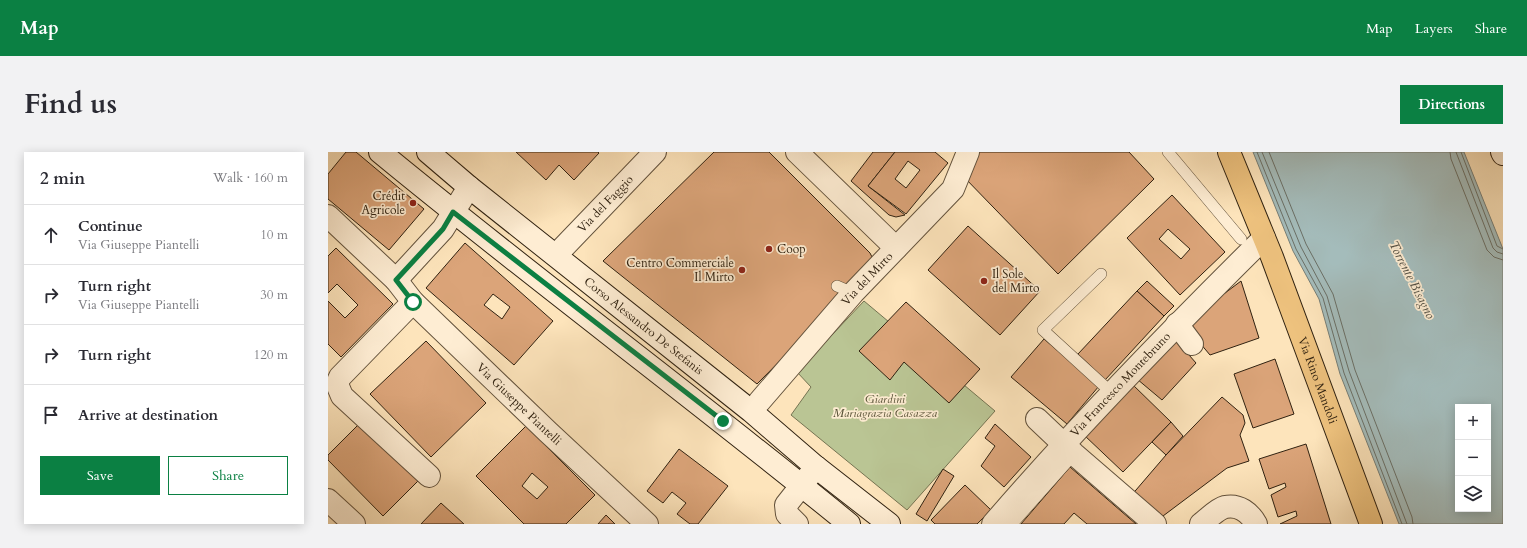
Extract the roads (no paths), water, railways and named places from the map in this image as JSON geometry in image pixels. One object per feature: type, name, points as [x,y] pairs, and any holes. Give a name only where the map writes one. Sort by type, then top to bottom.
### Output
[{"type":"main road","name":"Via Rino Mandoli","points":[[1229,152],[1264,238],[1370,524]]},
{"type":"street","points":[[380,152],[453,212],[723,421],[849,524]]},
{"type":"street","name":"Corso Alessandro De Stefanis","points":[[428,152],[469,187],[751,411],[816,467],[889,524]]},
{"type":"street","name":"Via del Faggio","points":[[556,255],[655,152]]},
{"type":"street","points":[[797,152],[896,248]]},
{"type":"street","name":"Via del Mirto","points":[[759,402],[849,296],[953,189],[968,152]]},
{"type":"street","points":[[396,280],[443,229],[469,187]]},
{"type":"street","name":"Via Giuseppe Piantelli","points":[[328,216],[396,280],[413,302],[548,432],[647,524]]},
{"type":"street","name":"Via Francesco Montebruno","points":[[993,524],[1024,488],[1069,449],[1112,393],[1177,324],[1264,238]]},
{"type":"street","points":[[413,302],[340,376],[337,384],[342,396],[429,476]]},
{"type":"street","name":"Via Francesco Montebruno","points":[[1177,324],[1192,344]]},
{"type":"street","name":"Via Francesco Montebruno","points":[[1037,419],[1155,524]]},
{"type":"street","points":[[797,524],[787,514],[786,505],[816,467]]},
{"type":"street","points":[[328,500],[354,524]]},
{"type":"street","points":[[1201,524],[1225,507],[1240,508],[1251,514],[1256,524]]},
{"type":"lane","points":[[1168,152],[1241,239]]},
{"type":"lane","points":[[1102,274],[1042,330],[1112,393]]},
{"type":"lane","points":[[1012,524],[1069,449]]},
{"type":"water","name":"Torrente Bisagno","points":[[1253,152],[1464,152],[1503,249],[1503,524],[1399,524],[1340,374],[1319,299],[1293,251]]},
{"type":"place","name":"Crédit Agricole","points":[[413,203]]},
{"type":"place","name":"Coop","points":[[769,249]]},
{"type":"place","name":"Centro Commerciale Il Mirto","points":[[742,270]]},
{"type":"place","name":"Il Sole del Mirto","points":[[984,281]]},
{"type":"park label","name":"Giardini Mariagrazia Casazza","points":[[885,406]]}]
